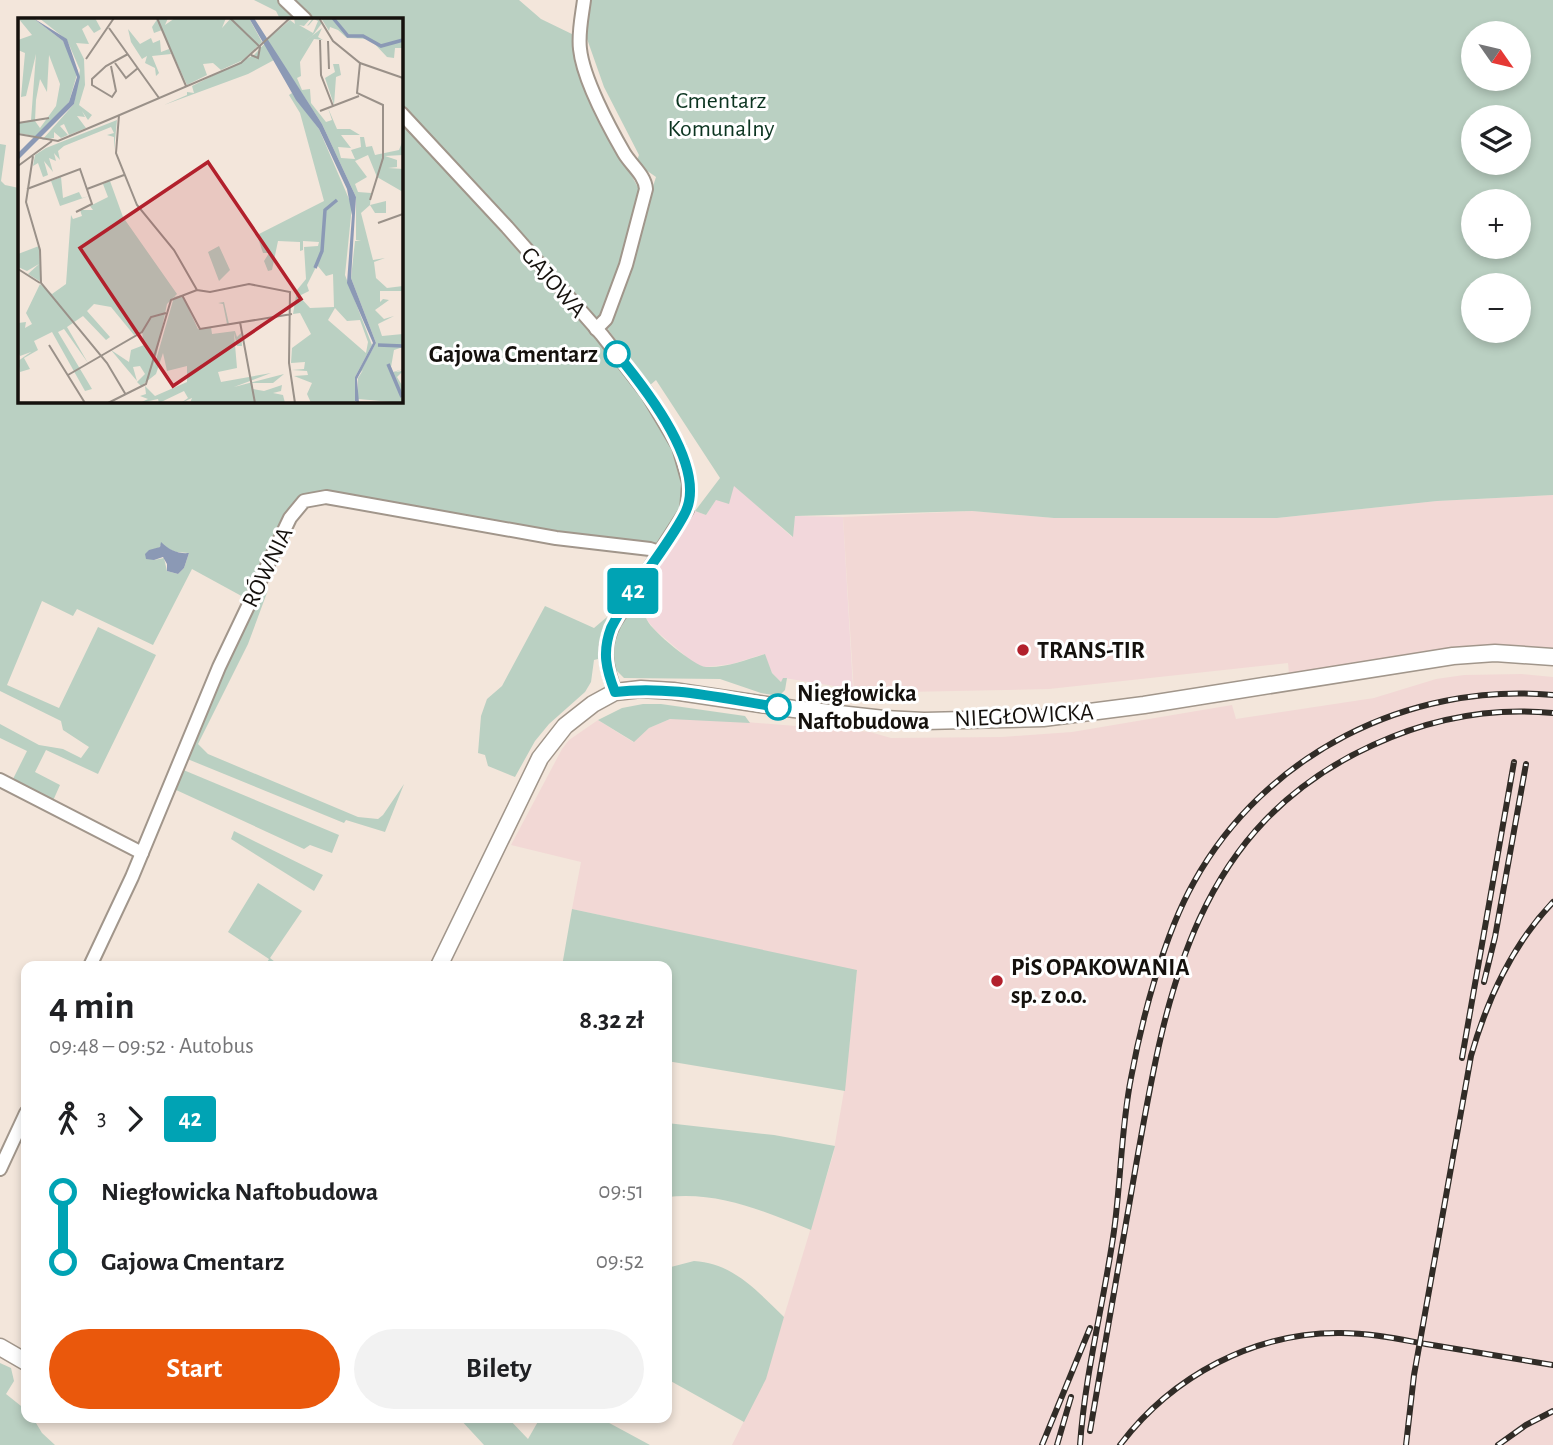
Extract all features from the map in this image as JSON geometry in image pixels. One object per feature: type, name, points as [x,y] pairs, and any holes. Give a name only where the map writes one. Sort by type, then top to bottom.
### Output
[{"type":"street","points":[[285,0],[304,18]]},
{"type":"street","points":[[584,0],[579,40],[581,56],[608,125],[628,161],[645,183],[646,194],[626,265],[606,319],[596,330]]},
{"type":"street","name":"GAJOWA","points":[[402,114],[481,198],[628,367],[661,413],[679,447],[690,489],[687,510],[614,622],[609,634],[605,660],[615,692]]},
{"type":"street","name":"RÓWNIA","points":[[92,961],[142,853],[225,655],[290,518],[304,501],[326,497],[544,536],[659,552]]},
{"type":"street","name":"NIEGŁOWICKA","points":[[441,961],[540,758],[565,726],[593,704],[615,692],[641,689],[673,691],[884,719],[1043,718],[1158,703],[1453,656],[1494,653],[1553,657]]},
{"type":"street","points":[[0,780],[142,853]]},
{"type":"street","points":[[0,1169],[21,1124]]},
{"type":"street","points":[[0,1347],[21,1359]]},
{"type":"shaded area","points":[[734,485],[792,537],[795,516],[843,517],[853,689],[784,678],[781,682],[772,673],[764,654],[732,664],[705,667],[696,665],[647,620],[640,593],[670,545],[695,511],[706,515],[716,500]]},
{"type":"shaded area","points":[[1553,495],[1553,649],[1495,645],[1289,674],[1288,663],[1049,689],[854,693],[843,517],[972,511],[1054,518],[1277,518],[1437,501]]},
{"type":"shaded area","points":[[1522,674],[1553,677],[1553,1445],[732,1445],[765,1379],[833,1155],[845,1085],[857,971],[572,909],[581,862],[511,845],[569,740],[598,720],[633,742],[649,728],[670,719],[697,718],[870,732],[891,738],[1002,737],[1072,732],[1232,705],[1236,719],[1374,698],[1436,679],[1464,675]]},
{"type":"green space","points":[[254,0],[277,0],[297,18],[280,18],[276,11]]},
{"type":"green space","points":[[293,0],[519,0],[541,19],[576,36],[606,129],[640,191],[628,249],[598,324],[485,192],[402,105],[402,18],[314,18]]},
{"type":"green space","name":"Cmentarz Komunalny","points":[[590,0],[1553,0],[1553,495],[1437,501],[1277,518],[1054,518],[972,511],[795,516],[793,537],[734,486],[729,504],[716,500],[706,515],[695,511],[720,478],[656,380],[649,386],[607,328],[656,177],[636,163],[639,155],[604,87],[586,36]]},
{"type":"green space","points":[[402,123],[600,342],[647,403],[666,434],[679,463],[684,490],[675,520],[657,547],[310,495],[247,599],[192,569],[153,645],[77,609],[73,616],[42,601],[7,685],[59,708],[98,627],[156,655],[98,774],[46,750],[35,772],[60,785],[52,803],[0,777],[0,773],[13,779],[27,751],[0,738],[0,724],[39,745],[63,749],[81,758],[89,747],[63,730],[61,721],[0,691],[0,144],[6,145],[1,181],[5,185],[18,188],[18,402],[402,402]],"holes":[[[160,545],[176,552],[189,553],[184,568],[178,574],[167,571],[164,558],[154,560],[148,552]]]},
{"type":"green space","points":[[260,589],[268,590],[248,644],[198,744],[208,754],[358,817],[378,819],[404,784],[385,832],[346,820],[344,823],[185,758]]},
{"type":"green space","points":[[640,593],[644,614],[650,625],[692,661],[713,667],[765,654],[772,673],[781,682],[783,678],[787,678],[785,690],[779,696],[761,693],[720,679],[624,678],[610,659],[614,638]]},
{"type":"green space","points":[[545,606],[594,628],[607,617],[598,659],[594,660],[591,682],[585,692],[549,724],[535,741],[515,777],[488,766],[485,755],[478,753],[481,716],[487,699],[502,686]]},
{"type":"green space","points":[[661,704],[745,716],[750,723],[670,719],[649,728],[634,742],[598,720],[622,708]]},
{"type":"green space","points":[[181,769],[339,835],[332,853],[310,845],[304,849],[174,789]]},
{"type":"green space","points":[[234,831],[323,875],[314,891],[231,839]]},
{"type":"green space","points":[[258,883],[302,911],[270,958],[274,961],[268,961],[269,959],[228,932]]},
{"type":"green space","points":[[572,909],[857,970],[845,1091],[672,1062],[672,961],[563,961]]},
{"type":"green space","points":[[672,1124],[774,1135],[835,1146],[811,1230],[740,1204],[686,1196],[672,1197]]},
{"type":"green space","points":[[694,1261],[721,1267],[744,1280],[784,1317],[766,1379],[744,1422],[672,1382],[672,1267]]},
{"type":"green space","points":[[0,1363],[11,1368],[14,1381],[6,1394],[21,1406],[21,1423],[36,1423],[55,1445],[0,1445]]},
{"type":"green space","points":[[464,1423],[513,1423],[528,1439],[537,1423],[609,1423],[650,1445],[484,1445]]},
{"type":"water","points":[[161,542],[174,551],[189,553],[184,568],[178,574],[167,571],[163,557],[146,559],[145,554],[160,547]]},
{"type":"railway","points":[[1080,1445],[1086,1391],[1114,1231],[1125,1116],[1136,1055],[1164,951],[1194,882],[1224,837],[1260,797],[1301,763],[1346,736],[1394,715],[1446,701],[1499,694],[1553,695]]},
{"type":"railway","points":[[1090,1431],[1160,1041],[1176,980],[1198,923],[1226,870],[1264,822],[1312,780],[1373,745],[1416,728],[1461,717],[1507,712],[1553,713]]},
{"type":"railway","points":[[1462,1058],[1514,762]]},
{"type":"railway","points":[[1484,982],[1495,937],[1526,764]]},
{"type":"railway","points":[[1406,1445],[1414,1375],[1471,1056],[1493,994],[1513,955],[1553,902]]},
{"type":"railway","points":[[1042,1445],[1090,1328]]},
{"type":"railway","points":[[1120,1445],[1164,1398],[1190,1379],[1217,1363],[1277,1340],[1309,1335],[1363,1334],[1553,1365]]},
{"type":"railway","points":[[1057,1445],[1071,1397]]},
{"type":"railway","points":[[1498,1445],[1526,1425],[1553,1411]]},
{"type":"bus line","name":"42","points":[[617,354],[661,413],[682,455],[690,489],[685,515],[611,628],[605,660],[615,692],[641,689],[673,691],[778,707]]},
{"type":"place","name":"Gajowa Cmentarz","points":[[617,354]]},
{"type":"place","name":"TRANS-TIR","points":[[1023,650]]},
{"type":"place","name":"Niegłowicka Naftobudowa","points":[[778,707]]},
{"type":"place","name":"PiS OPAKOWANIA sp. z o.o.","points":[[997,981]]}]
